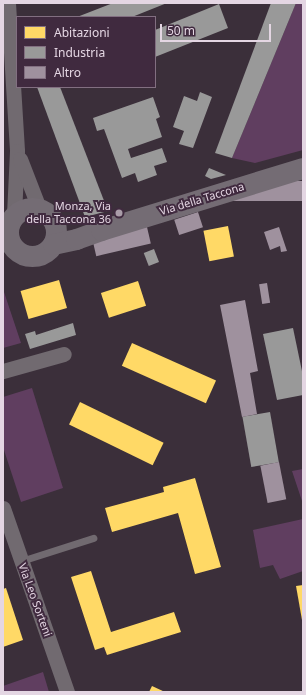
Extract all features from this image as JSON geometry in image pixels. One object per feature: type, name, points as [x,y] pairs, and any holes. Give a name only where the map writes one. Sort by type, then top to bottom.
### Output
[{"type":"main road","name":"Via della Taccona","points":[[14,215],[10,221],[8,253],[34,256],[48,250],[54,234],[76,239],[303,168]]},
{"type":"main road","points":[[14,215],[26,208],[39,208],[46,212],[54,234]]},
{"type":"street","points":[[8,3],[17,151],[14,215]]},
{"type":"street","points":[[17,151],[39,208]]},
{"type":"street","points":[[3,372],[64,354]]},
{"type":"street","name":"Via Leo Sorteni","points":[[3,508],[67,692]]},
{"type":"lane","points":[[21,562],[93,538]]},
{"type":"shaded area","points":[[296,3],[303,3],[303,150],[255,163],[232,158]]},
{"type":"shaded area","points":[[3,289],[21,343],[3,348]]},
{"type":"shaded area","points":[[32,388],[63,488],[21,502],[3,447],[3,397]]},
{"type":"shaded area","points":[[303,469],[303,504],[292,471]]},
{"type":"shaded area","points":[[303,519],[303,571],[280,579],[273,565],[260,568],[253,530]]},
{"type":"shaded area","points":[[43,672],[49,692],[3,692],[3,686]]},
{"type":"building: Abitazioni","points":[[228,226],[234,256],[209,261],[203,231]]},
{"type":"building: Abitazioni","points":[[59,280],[67,308],[29,319],[21,291]]},
{"type":"building: Abitazioni","points":[[138,281],[146,306],[109,318],[101,293]]},
{"type":"building: Abitazioni","points":[[132,343],[216,380],[206,403],[122,366]]},
{"type":"building: Abitazioni","points":[[80,402],[164,443],[153,465],[69,424]]},
{"type":"building: Abitazioni","points":[[195,478],[221,567],[195,574],[178,513],[112,532],[105,508],[164,492],[163,487]]},
{"type":"building: Abitazioni","points":[[91,571],[111,632],[174,612],[181,632],[107,655],[104,647],[95,650],[71,577]]},
{"type":"building: Abitazioni","points":[[303,585],[303,620],[302,620],[296,586]]},
{"type":"building: Abitazioni","points":[[6,588],[23,640],[3,647],[3,589]]},
{"type":"building: Abitazioni","points":[[152,686],[165,692],[149,692]]},
{"type":"building: Industria","points":[[113,3],[167,3],[134,16],[80,16]]},
{"type":"building: Industria","points":[[271,3],[296,3],[232,158],[215,153]]},
{"type":"building: Industria","points":[[219,4],[228,28],[156,57],[156,30]]},
{"type":"building: Industria","points":[[37,88],[60,88],[108,211],[85,217]]},
{"type":"building: Industria","points":[[200,92],[212,97],[193,148],[179,144],[184,131],[173,127],[184,96],[197,101]]},
{"type":"building: Industria","points":[[153,97],[160,117],[156,119],[162,137],[128,149],[131,158],[162,148],[167,162],[154,166],[157,175],[138,182],[135,173],[122,178],[104,129],[97,131],[93,118]]},
{"type":"building: Industria","points":[[209,168],[226,175],[211,179],[205,176]]},
{"type":"building: Industria","points":[[154,249],[159,262],[149,266],[144,253]]},
{"type":"building: Industria","points":[[73,323],[76,335],[30,349],[25,334],[35,331],[36,335]]},
{"type":"building: Industria","points":[[293,328],[303,376],[303,395],[277,400],[263,334]]},
{"type":"building: Industria","points":[[270,412],[279,462],[251,467],[242,417]]},
{"type":"building: Altro","points":[[229,181],[303,181],[303,201],[229,201]]},
{"type":"building: Altro","points":[[198,212],[203,227],[179,235],[174,220]]},
{"type":"building: Altro","points":[[147,227],[151,244],[96,256],[92,240]]},
{"type":"building: Altro","points":[[279,227],[287,251],[281,252],[280,246],[270,250],[264,232]]},
{"type":"building: Altro","points":[[267,283],[270,303],[262,304],[259,284]]},
{"type":"building: Altro","points":[[245,300],[258,371],[250,373],[257,414],[242,417],[220,305]]},
{"type":"building: Altro","points":[[279,462],[286,499],[268,503],[260,466]]},
{"type":"place","name":"Monza, Via della Taccona 36","points":[[119,213]]}]
